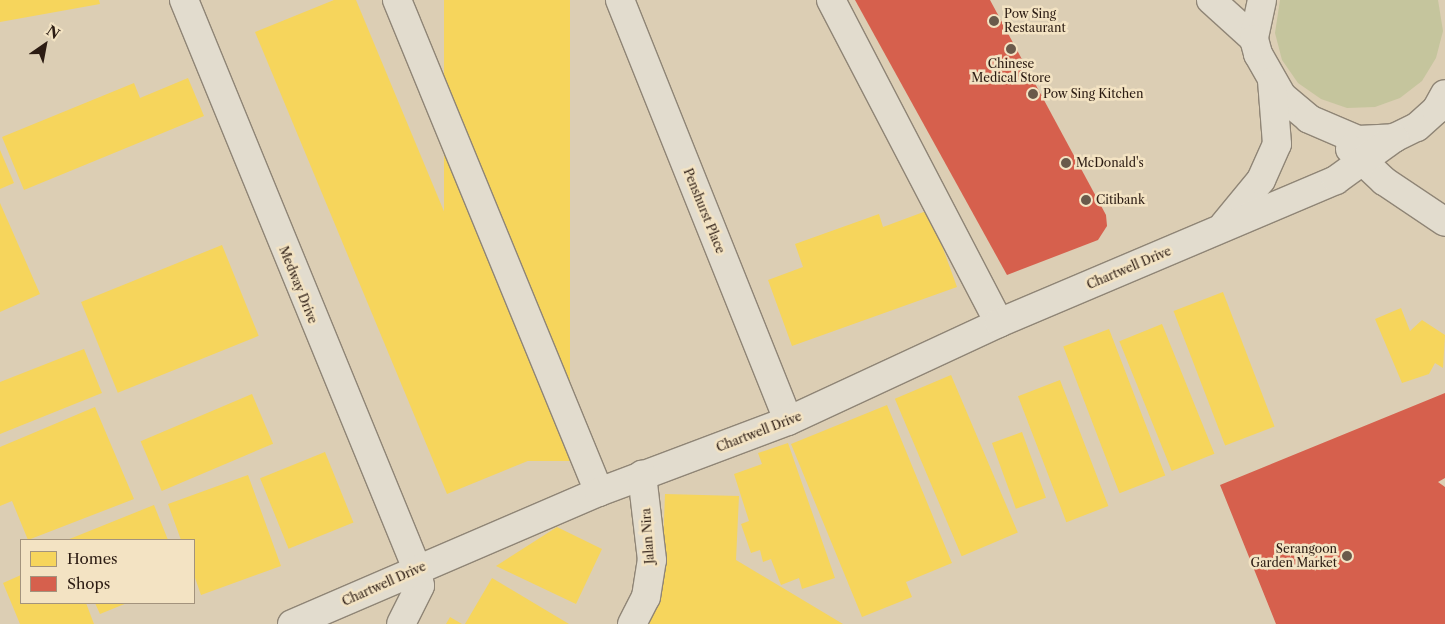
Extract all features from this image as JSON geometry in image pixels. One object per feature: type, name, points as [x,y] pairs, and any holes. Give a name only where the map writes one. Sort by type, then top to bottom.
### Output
[{"type":"street","name":"Medway Drive","points":[[184,0],[417,569]]},
{"type":"street","points":[[397,0],[599,492]]},
{"type":"street","name":"Penshurst Place","points":[[620,0],[788,421]]},
{"type":"street","points":[[831,0],[999,323]]},
{"type":"street","points":[[1211,0],[1254,39],[1272,82],[1294,109],[1325,126],[1358,140],[1394,138],[1417,127],[1436,110],[1445,94]]},
{"type":"street","points":[[1254,39],[1262,0]]},
{"type":"street","name":"Chartwell Drive","points":[[1221,229],[1261,180],[1277,144],[1272,82]]},
{"type":"street","points":[[1325,126],[1384,181],[1445,222]]},
{"type":"street","name":"Chartwell Drive","points":[[292,624],[599,492],[788,421],[999,323],[1336,180],[1394,138]]},
{"type":"street","name":"Jalan Nira","points":[[632,624],[646,596],[652,560],[642,475]]},
{"type":"street","points":[[401,624],[420,586],[417,569]]},
{"type":"green space","points":[[1280,0],[1438,0],[1443,31],[1436,58],[1422,81],[1400,98],[1375,107],[1347,108],[1321,99],[1298,83],[1282,60],[1275,33]]},
{"type":"building: Homes","points":[[0,0],[99,0],[100,4],[0,22]]},
{"type":"building: Homes","points":[[334,0],[356,0],[545,454],[447,494],[255,32]]},
{"type":"building: Homes","points":[[444,0],[570,0],[570,461],[444,461]]},
{"type":"building: Homes","points":[[188,78],[204,116],[24,190],[2,137],[134,83],[140,98]]},
{"type":"building: Homes","points":[[0,150],[14,183],[0,189]]},
{"type":"building: Homes","points":[[0,203],[40,294],[0,312]]},
{"type":"building: Homes","points":[[929,210],[957,287],[792,346],[768,280],[803,267],[795,244],[879,214],[883,227]]},
{"type":"building: Homes","points":[[222,245],[259,336],[118,393],[81,302]]},
{"type":"building: Homes","points":[[1223,292],[1275,426],[1225,445],[1174,311]]},
{"type":"building: Homes","points":[[1401,308],[1410,331],[1422,320],[1445,335],[1443,368],[1435,363],[1429,374],[1402,383],[1375,319]]},
{"type":"building: Homes","points":[[1162,324],[1214,454],[1172,471],[1119,341]]},
{"type":"building: Homes","points":[[1109,329],[1165,476],[1120,493],[1063,347]]},
{"type":"building: Homes","points":[[84,349],[102,393],[0,434],[0,382]]},
{"type":"building: Homes","points":[[951,375],[1018,532],[962,556],[895,399]]},
{"type":"building: Homes","points":[[1060,380],[1108,506],[1066,522],[1018,396]]},
{"type":"building: Homes","points":[[252,394],[273,444],[162,491],[141,441]]},
{"type":"building: Homes","points":[[887,405],[952,563],[906,582],[912,597],[862,617],[791,444]]},
{"type":"building: Homes","points":[[95,407],[134,499],[28,539],[12,501],[0,506],[0,447]]},
{"type":"building: Homes","points":[[1022,432],[1046,498],[1016,509],[992,443]]},
{"type":"building: Homes","points":[[788,443],[835,578],[802,589],[799,578],[781,585],[771,559],[763,562],[760,550],[751,553],[741,524],[749,521],[734,474],[762,464],[758,453]]},
{"type":"building: Homes","points":[[325,452],[353,522],[289,549],[260,478]]},
{"type":"building: Homes","points":[[248,475],[281,566],[201,595],[195,578],[195,539],[181,539],[168,504]]},
{"type":"building: Homes","points":[[665,494],[739,496],[736,560],[843,624],[647,624],[661,599]]},
{"type":"building: Homes","points":[[154,505],[168,539],[69,539]]},
{"type":"building: Homes","points":[[557,527],[602,549],[576,604],[496,566]]},
{"type":"building: Homes","points":[[20,575],[20,604],[86,604],[94,624],[20,624],[3,583]]},
{"type":"building: Homes","points":[[492,578],[569,624],[465,624]]},
{"type":"building: Homes","points":[[95,604],[125,604],[100,614]]},
{"type":"building: Homes","points":[[450,617],[462,624],[446,624]]},
{"type":"building: Shops","points":[[855,0],[990,0],[1106,215],[1107,226],[1098,240],[1007,275]]},
{"type":"building: Shops","name":"Serangoon Garden Market","points":[[1445,393],[1445,478],[1438,482],[1445,487],[1445,624],[1276,624],[1220,485]]},
{"type":"place","name":"Pow Sing Restaurant","points":[[994,21]]},
{"type":"place","name":"Chinese Medical Store","points":[[1011,49]]},
{"type":"place","name":"Pow Sing Kitchen","points":[[1033,94]]},
{"type":"place","name":"McDonald's","points":[[1066,163]]},
{"type":"place","name":"Citibank","points":[[1086,200]]},
{"type":"place","name":"Serangoon Garden Market","points":[[1347,556]]}]
